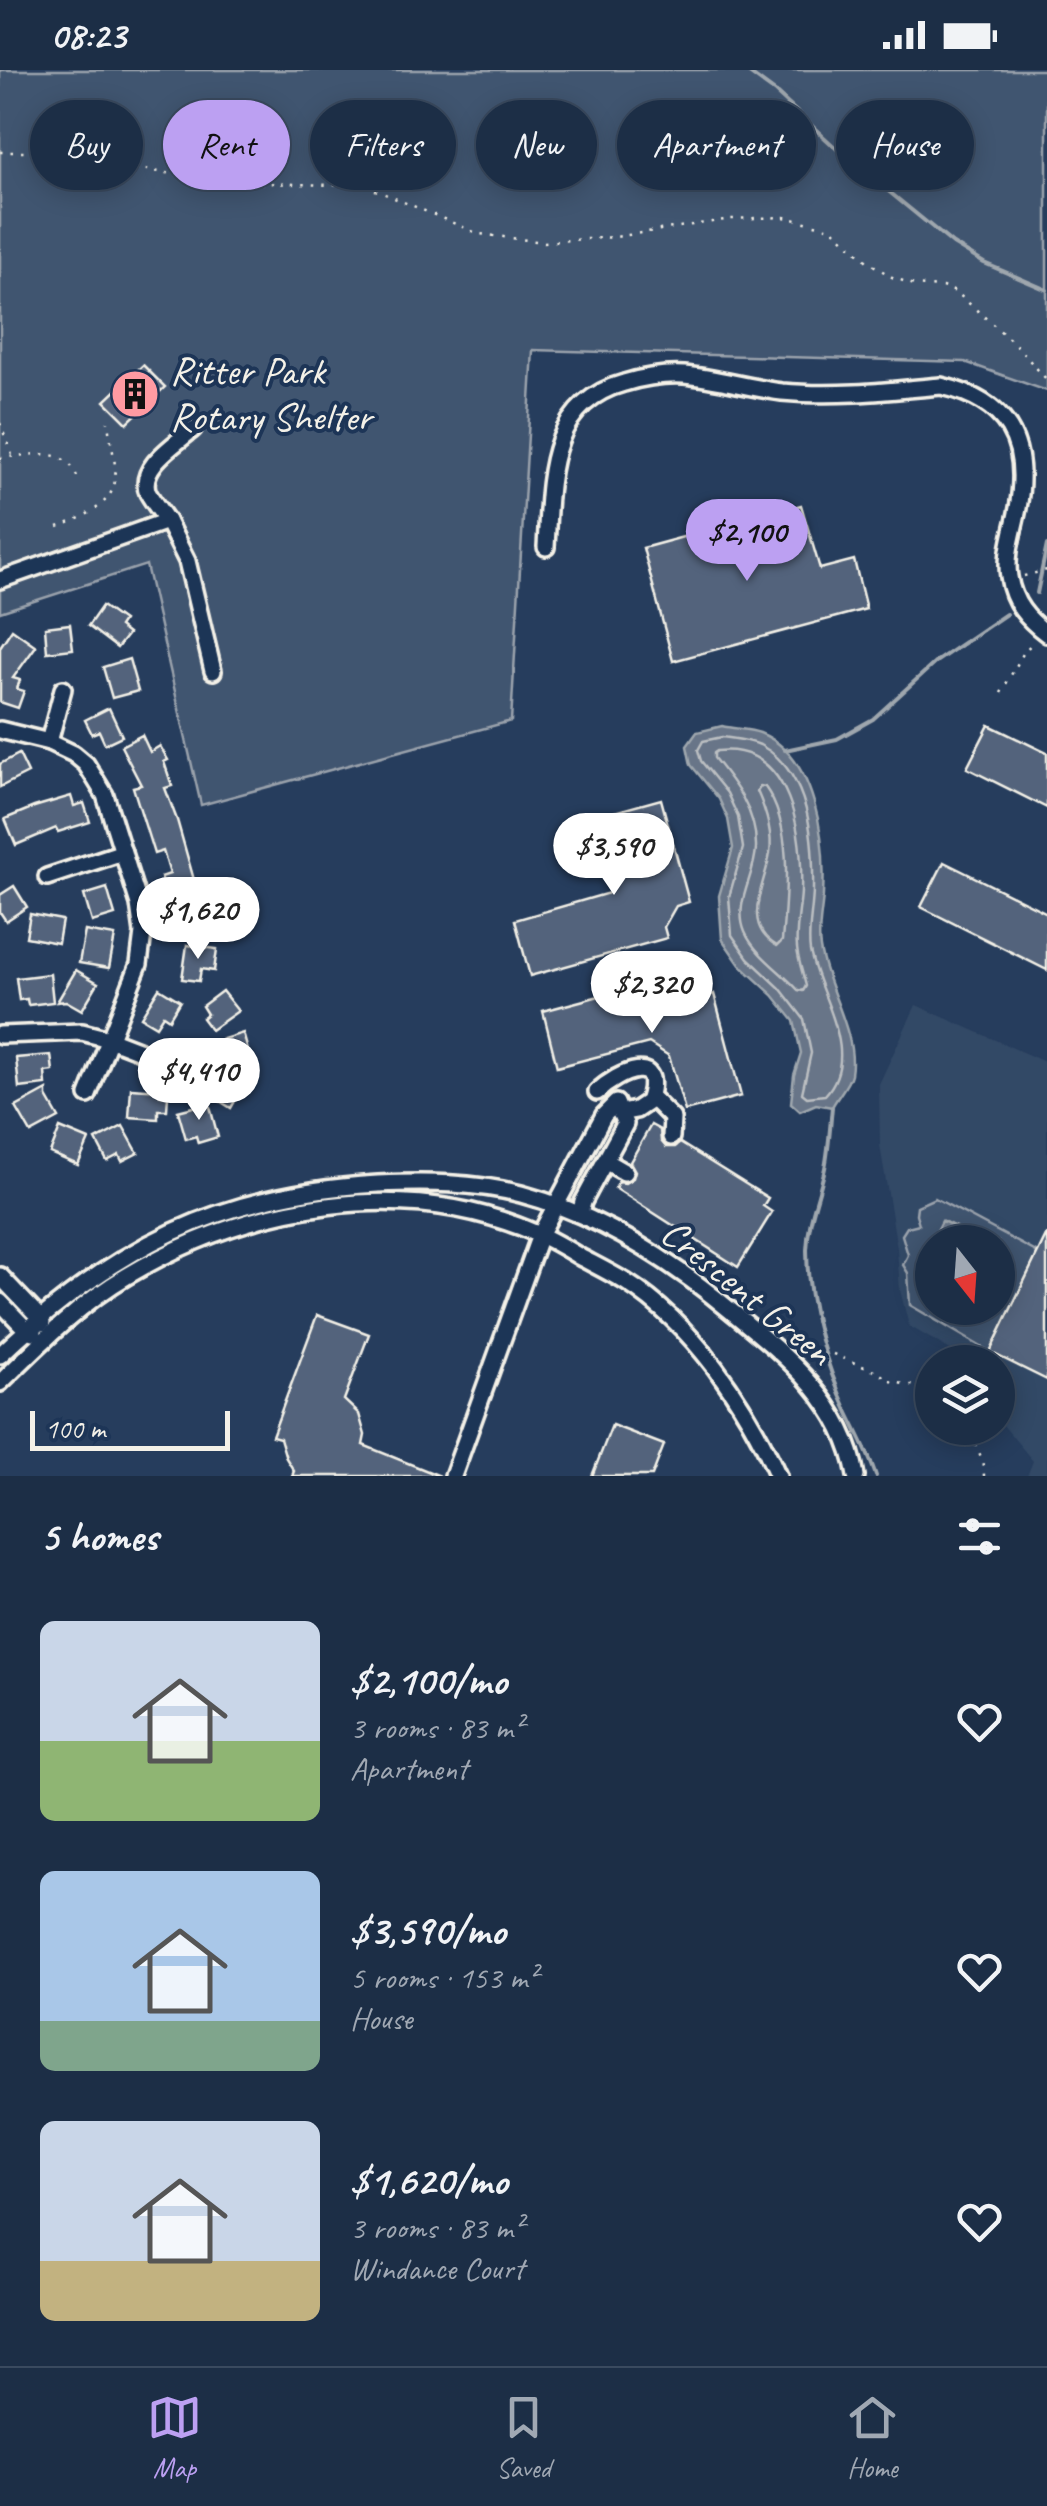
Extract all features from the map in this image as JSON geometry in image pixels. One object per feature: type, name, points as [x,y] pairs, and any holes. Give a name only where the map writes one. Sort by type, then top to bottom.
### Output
[{"type":"street","points":[[546,547],[552,469],[563,430],[582,405],[615,386],[638,379],[680,375],[765,390],[828,395],[941,386],[983,400],[1012,432],[1022,476],[1010,545],[1009,580],[1024,615],[1041,636]]},
{"type":"street","points":[[193,429],[148,469],[145,479],[148,493],[187,561],[213,671]]},
{"type":"street","points":[[0,580],[167,521]]},
{"type":"street","points":[[48,742],[64,689]]},
{"type":"street","points":[[0,730],[48,742],[74,754],[92,772],[105,796],[140,904],[139,964],[88,1095]]},
{"type":"street","points":[[47,877],[123,852]]},
{"type":"street","points":[[0,1035],[82,1032],[184,1063]]},
{"type":"street","points":[[596,1092],[611,1078],[630,1069],[642,1070],[649,1076],[651,1097],[636,1110],[620,1112]]},
{"type":"street","points":[[651,1097],[672,1118],[670,1136]]},
{"type":"street","points":[[454,1476],[540,1235],[604,1115],[616,1103],[625,1124],[580,1214]]},
{"type":"street","points":[[605,1162],[624,1172]]},
{"type":"street","name":"Crescent Green","points":[[0,1355],[92,1278],[152,1242],[225,1210],[281,1195],[361,1185],[459,1183],[509,1192],[580,1214],[633,1240],[682,1272],[750,1326],[819,1391],[847,1442],[856,1476]]},
{"type":"street","name":"Crescent Green","points":[[0,1383],[48,1336],[124,1277],[206,1238],[270,1216],[327,1204],[382,1202],[440,1207],[492,1218],[540,1235],[628,1284],[696,1344],[728,1386],[778,1476]]},
{"type":"street","points":[[0,1276],[40,1318],[48,1336]]},
{"type":"street","points":[[0,1302],[26,1330],[48,1336]]},
{"type":"path","points":[[0,152],[26,152],[227,182],[366,186],[478,234],[544,242],[615,237],[731,219],[800,221],[832,228],[867,261],[892,277],[956,292],[1014,342],[1047,380]]},
{"type":"path","points":[[58,527],[87,516],[114,485],[108,422]]},
{"type":"path","points":[[0,423],[12,457]]},
{"type":"path","points":[[0,458],[47,453],[76,471],[78,480]]},
{"type":"path","points":[[1018,579],[1047,570]]},
{"type":"path","points":[[1001,693],[1024,652],[1041,636]]},
{"type":"path","points":[[833,1354],[892,1382],[915,1386]]},
{"type":"path","points":[[977,1445],[984,1476]]},
{"type":"shaded area","points":[[0,70],[1047,70],[1047,391],[965,362],[533,350],[511,721],[201,805],[146,565],[0,612]]},
{"type":"shaded area","points":[[916,1005],[1047,1063],[1047,1476],[1027,1476],[1033,1461],[1015,1439],[1015,1345],[942,1345],[909,1326],[900,1290],[880,1145],[879,1084]]},
{"type":"shaded area","points":[[935,1198],[986,1225],[951,1225],[943,1221],[941,1225],[915,1225],[919,1224],[917,1206]]},
{"type":"shaded area","points":[[915,1225],[915,1308],[910,1305],[908,1273],[903,1265],[908,1255],[902,1235],[907,1227]]},
{"type":"shaded area","points":[[1015,1241],[1038,1253],[1015,1300]]},
{"type":"shaded area","points":[[944,1325],[1003,1325],[993,1345],[978,1345]]},
{"type":"water","points":[[722,726],[760,733],[779,744],[806,780],[814,803],[823,874],[820,948],[852,1058],[850,1078],[832,1107],[816,1104],[800,1111],[791,1103],[801,1053],[794,1021],[740,965],[722,939],[719,896],[733,848],[728,819],[719,799],[691,765],[687,746],[697,732]]},
{"type":"building","name":"Ritter Park Rotary Shelter","points":[[143,365],[165,387],[127,423],[105,401]]},
{"type":"building","points":[[801,505],[820,569],[854,560],[866,609],[673,661],[643,548]]},
{"type":"building","points":[[102,606],[123,621],[119,627],[128,634],[117,648],[88,626]]},
{"type":"building","points":[[70,624],[73,649],[47,652],[45,627]]},
{"type":"building","points":[[12,629],[36,646],[13,678],[20,680],[17,689],[24,691],[18,708],[0,702],[0,647]]},
{"type":"building","points":[[129,659],[138,691],[112,698],[103,667]]},
{"type":"building","points":[[109,708],[122,736],[105,744],[99,731],[92,734],[85,720]]},
{"type":"building","points":[[989,725],[1047,753],[1047,808],[967,768]]},
{"type":"building","points":[[142,735],[150,752],[160,746],[168,760],[164,762],[172,786],[165,788],[196,887],[198,914],[203,913],[206,930],[176,935],[169,895],[161,877],[170,874],[163,851],[154,854],[133,787],[141,785],[121,746]]},
{"type":"building","points":[[19,754],[28,773],[0,787],[0,764]]},
{"type":"building","points":[[71,796],[74,806],[84,803],[90,822],[58,832],[56,828],[16,845],[5,819]]},
{"type":"building","points":[[661,799],[689,902],[676,906],[664,927],[667,938],[530,976],[515,920],[609,893],[620,875],[603,815]]},
{"type":"building","points":[[944,862],[1047,913],[1047,970],[921,907]]},
{"type":"building","points":[[14,886],[27,907],[6,921],[0,912],[0,895]]},
{"type":"building","points":[[107,888],[115,915],[92,922],[84,895]]},
{"type":"building","points":[[30,914],[62,920],[58,943],[26,937]]},
{"type":"building","points":[[85,931],[115,936],[109,968],[79,963]]},
{"type":"building","points":[[187,945],[217,949],[214,971],[201,969],[199,981],[182,979]]},
{"type":"building","points":[[76,970],[98,983],[82,1010],[66,1001],[57,1002]]},
{"type":"building","points":[[50,974],[53,1002],[28,1005],[27,999],[19,1000],[16,978]]},
{"type":"building","points":[[678,975],[680,987],[700,999],[714,994],[741,1096],[685,1111],[669,1056],[649,1043],[557,1067],[543,1011]]},
{"type":"building","points":[[159,988],[180,1001],[169,1019],[163,1015],[156,1026],[141,1017]]},
{"type":"building","points":[[222,991],[238,1011],[211,1030],[202,1018],[207,1014],[202,1006]]},
{"type":"building","points":[[243,1033],[250,1058],[228,1065],[220,1040]]},
{"type":"building","points":[[51,1055],[53,1071],[45,1072],[46,1085],[19,1088],[16,1058]]},
{"type":"building","points":[[223,1073],[244,1086],[231,1108],[210,1095]]},
{"type":"building","points":[[131,1088],[161,1090],[160,1095],[168,1096],[167,1110],[158,1110],[158,1119],[129,1117]]},
{"type":"building","points":[[47,1090],[59,1118],[31,1133],[16,1107]]},
{"type":"building","points":[[209,1103],[218,1137],[198,1143],[196,1136],[186,1139],[178,1111]]},
{"type":"building","points":[[651,1125],[660,1130],[666,1147],[680,1143],[768,1198],[763,1206],[772,1212],[738,1267],[615,1188],[618,1182],[633,1178],[635,1171],[630,1162]]},
{"type":"building","points":[[123,1126],[138,1153],[122,1161],[119,1155],[107,1161],[96,1140]]},
{"type":"building","points":[[60,1128],[89,1140],[78,1165],[50,1153]]},
{"type":"building","points":[[1047,1234],[1047,1380],[1015,1364],[1015,1345],[993,1345],[1003,1325],[1015,1325],[1015,1300]]},
{"type":"building","points":[[317,1315],[369,1334],[344,1400],[359,1414],[365,1435],[363,1445],[440,1476],[292,1476],[294,1471],[280,1438],[272,1436]]},
{"type":"building","points":[[612,1425],[664,1445],[652,1476],[592,1476]]},
{"type":"waterway","points":[[745,70],[953,244],[984,263],[1047,290]]},
{"type":"waterway","points":[[1037,593],[1047,545]]},
{"type":"waterway","points":[[785,750],[837,739],[873,719],[937,661],[1006,614]]},
{"type":"waterway","points":[[832,1107],[825,1168],[808,1239],[810,1291],[832,1375],[876,1476]]},
{"type":"place","name":"Ritter Park Rotary Shelter","points":[[135,394]]}]
